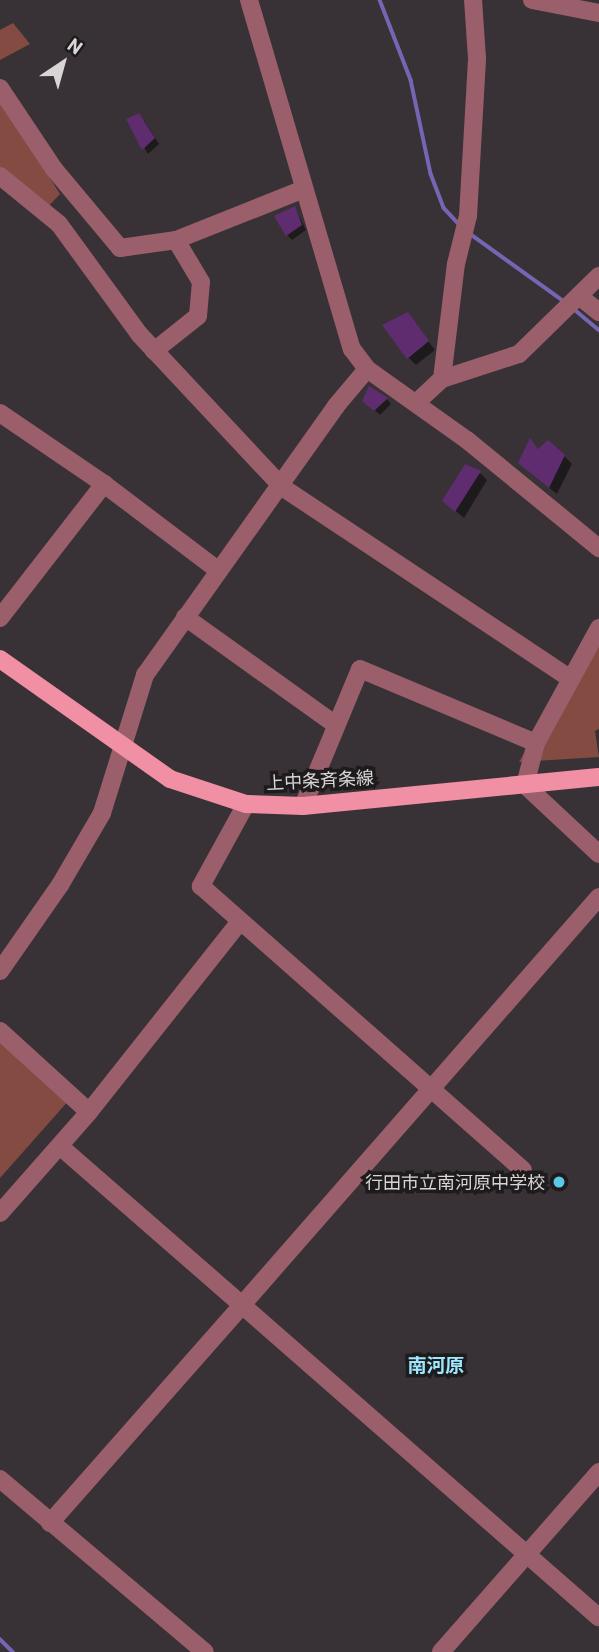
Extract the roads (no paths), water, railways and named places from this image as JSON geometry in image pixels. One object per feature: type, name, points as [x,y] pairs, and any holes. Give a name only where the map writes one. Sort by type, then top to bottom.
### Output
[{"type":"main road","name":"上中条斉条線","points":[[0,659],[170,779],[246,804],[303,806],[599,777]]},
{"type":"street","points":[[249,0],[342,326],[367,369],[416,402],[599,548]]},
{"type":"street","points":[[442,379],[456,264],[468,216],[477,58],[473,0]]},
{"type":"street","points":[[532,0],[599,13]]},
{"type":"street","points":[[0,88],[54,169],[120,248],[176,240],[304,189]]},
{"type":"street","points":[[0,176],[59,224],[153,351],[282,487],[569,678]]},
{"type":"street","points":[[59,224],[83,203]]},
{"type":"street","points":[[153,351],[198,316],[201,282],[176,240]]},
{"type":"street","points":[[416,402],[442,379],[519,354],[599,276]]},
{"type":"street","points":[[579,296],[599,312]]},
{"type":"street","points":[[0,971],[60,885],[102,813],[125,748],[145,676],[185,617],[282,487],[336,406],[367,369]]},
{"type":"street","points":[[0,413],[104,484],[219,571]]},
{"type":"street","points":[[0,618],[104,484]]},
{"type":"street","points":[[185,617],[336,725]]},
{"type":"street","points":[[599,628],[569,678],[536,743],[525,785],[599,854]]},
{"type":"street","points":[[303,806],[360,670],[536,743]]},
{"type":"street","points":[[246,804],[201,886],[239,923],[523,1170]]},
{"type":"street","points":[[50,1523],[599,897]]},
{"type":"street","points":[[0,1213],[89,1112],[239,923]]},
{"type":"street","points":[[0,1031],[89,1112]]},
{"type":"street","points":[[60,1146],[599,1617]]},
{"type":"street","points":[[441,1652],[599,1472]]},
{"type":"street","points":[[0,1479],[205,1652]]},
{"type":"waterway","points":[[380,0],[411,80],[431,174],[444,208],[461,226]]},
{"type":"waterway","points":[[469,233],[565,302]]},
{"type":"waterway","points":[[574,309],[599,330]]},
{"type":"waterway","points":[[0,1639],[13,1652]]},
{"type":"place","name":"行田市立南河原中学校","points":[[559,1182]]},
{"type":"district","name":"南河原","points":[[436,1365]]}]
